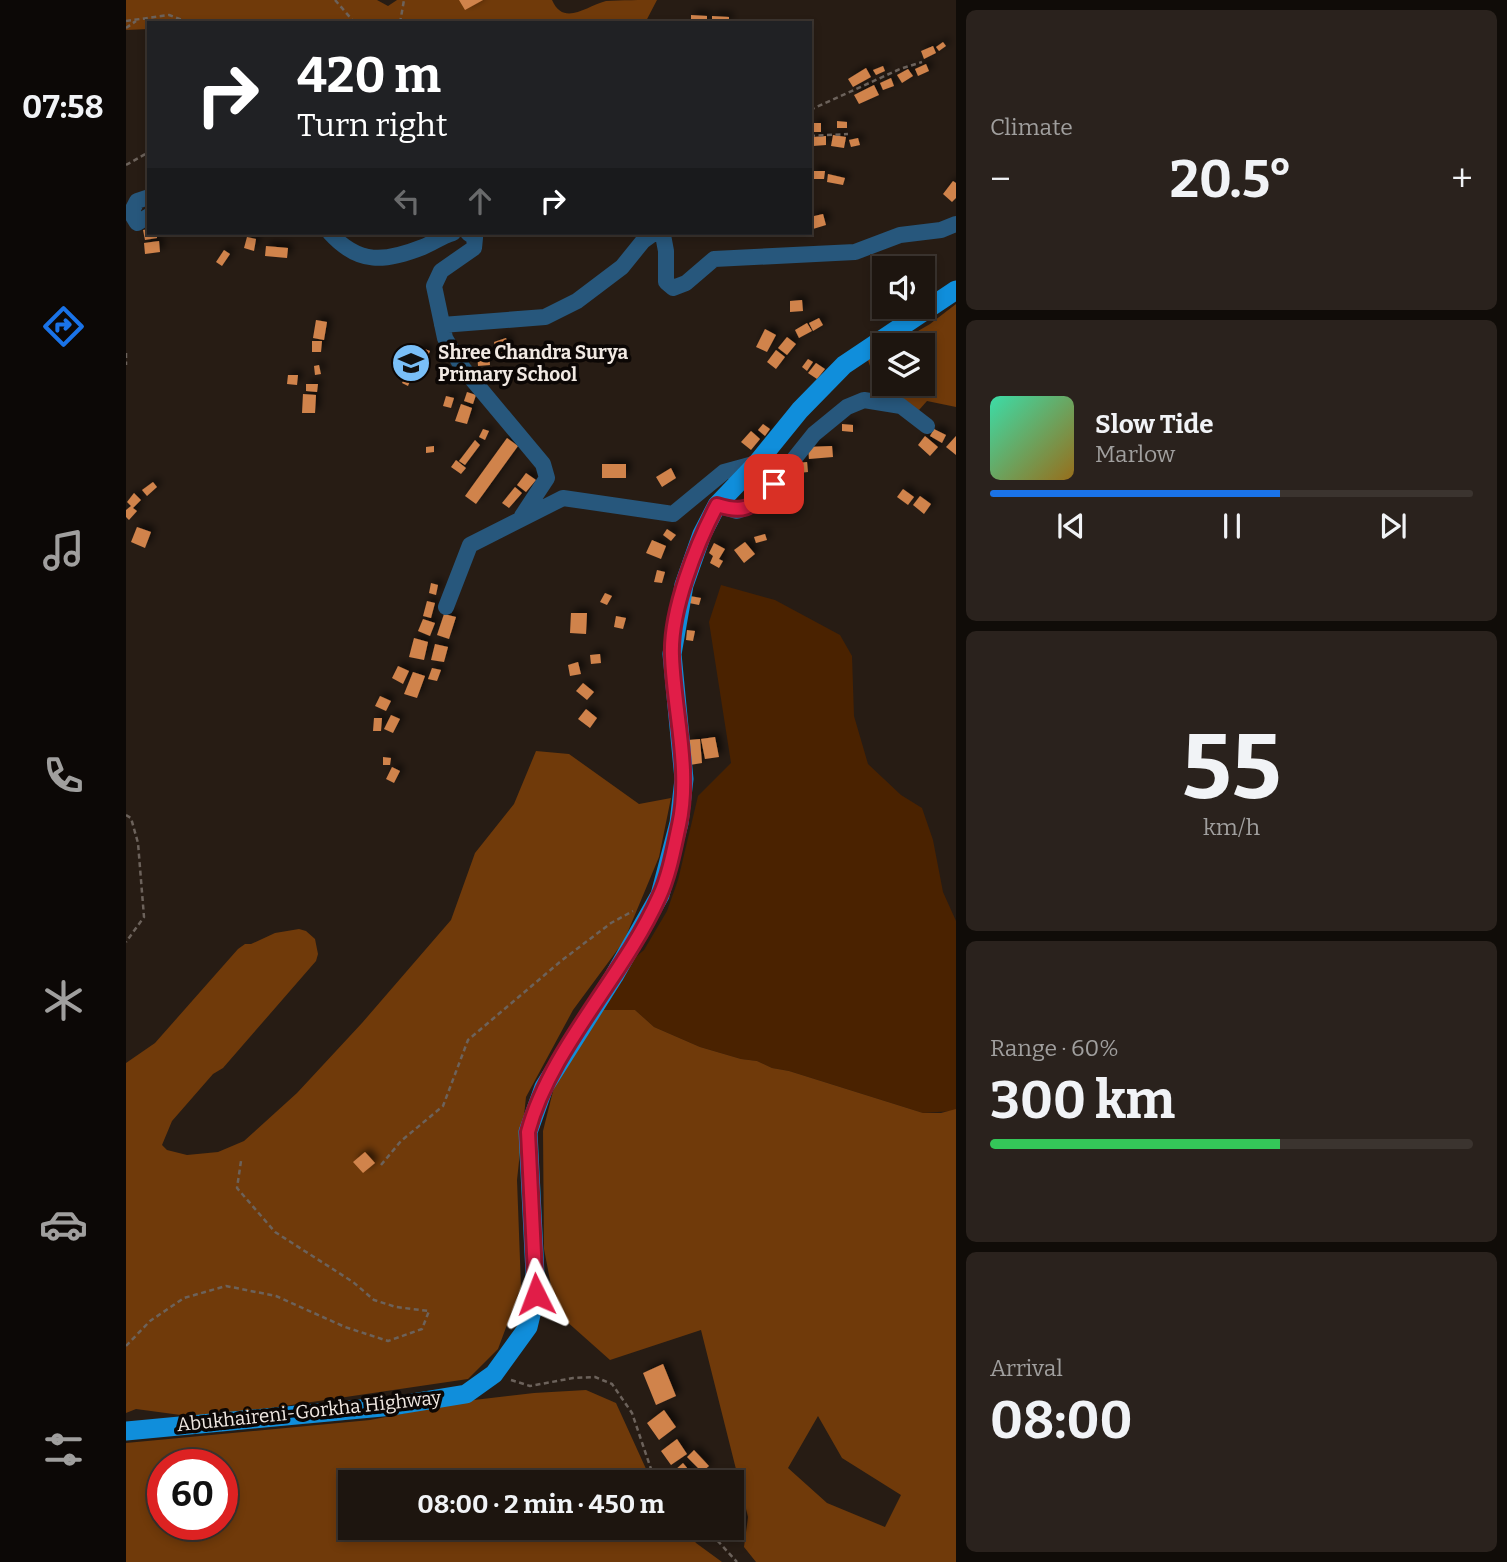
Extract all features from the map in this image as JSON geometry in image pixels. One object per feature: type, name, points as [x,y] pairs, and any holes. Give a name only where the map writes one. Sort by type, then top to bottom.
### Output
[{"type":"main road","name":"Abukhaireni-Gorkha Highway","points":[[126,1431],[393,1406],[466,1394],[494,1374],[528,1327],[536,1294],[528,1132],[534,1111],[544,1087],[614,976],[660,895],[679,823],[684,779],[672,654],[684,585],[697,547],[717,505],[757,463],[800,410],[844,365],[956,290]]},
{"type":"street","points":[[147,198],[137,201],[131,212],[137,223],[147,217]]},
{"type":"street","points":[[663,235],[666,282],[673,288],[686,283],[714,259],[855,252],[900,235],[941,230],[956,223]]},
{"type":"street","points":[[332,235],[341,245],[359,256],[382,260],[423,247],[449,235]]},
{"type":"street","points":[[471,235],[475,238],[474,248],[441,271],[434,286],[445,338],[462,367],[543,464],[547,478],[521,519]]},
{"type":"street","points":[[442,325],[545,317],[577,301],[622,267],[643,241],[653,235]]},
{"type":"street","points":[[717,505],[737,511],[751,506],[774,484],[814,434],[846,407],[864,400],[901,406],[927,426]]},
{"type":"street","points":[[446,607],[470,545],[563,498],[673,514],[724,472],[757,463]]},
{"type":"path","points":[[335,0],[353,21]]},
{"type":"path","points":[[400,21],[404,0]]},
{"type":"path","points":[[126,21],[169,15],[185,21]]},
{"type":"path","points":[[126,28],[139,19]]},
{"type":"path","points":[[812,109],[900,69],[922,62]]},
{"type":"path","points":[[812,136],[848,134]]},
{"type":"path","points":[[126,165],[147,153]]},
{"type":"path","points":[[126,353],[126,365]]},
{"type":"path","points":[[126,815],[131,818],[138,844],[144,917],[126,942]]},
{"type":"path","points":[[380,1166],[401,1141],[443,1106],[468,1040],[561,961],[601,931],[660,895]]},
{"type":"path","points":[[126,1346],[150,1321],[184,1298],[226,1286],[276,1296],[345,1327],[388,1341],[422,1329],[429,1311],[396,1307],[374,1300],[354,1282],[275,1232],[237,1188],[241,1161]]},
{"type":"path","points":[[494,1374],[530,1386],[595,1377],[612,1384],[632,1413],[652,1470]]},
{"type":"path","points":[[717,1540],[737,1562]]},
{"type":"shaded area","points":[[126,0],[377,0],[388,6],[397,0],[552,0],[557,8],[569,14],[606,1],[657,0],[646,21],[147,21],[147,29],[126,30]]},
{"type":"shaded area","points":[[956,304],[956,407],[927,401],[919,410],[880,396],[935,396],[935,333],[915,333]]},
{"type":"shaded area","points":[[721,585],[775,600],[840,635],[852,656],[854,716],[868,764],[901,795],[922,808],[933,840],[943,892],[956,921],[956,1109],[953,1111],[923,1113],[772,1068],[757,1061],[700,1047],[654,1027],[635,1010],[601,1010],[630,962],[644,950],[667,911],[678,880],[698,796],[731,763],[709,622]]},
{"type":"shaded area","points":[[536,751],[569,754],[639,804],[671,798],[659,857],[624,941],[573,1010],[526,1097],[517,1180],[521,1287],[498,1349],[468,1379],[203,1418],[136,1409],[126,1413],[126,1063],[155,1043],[238,949],[275,933],[299,929],[306,931],[315,939],[318,954],[316,961],[223,1068],[213,1074],[172,1121],[162,1145],[167,1150],[187,1155],[218,1152],[244,1141],[297,1093],[451,920],[475,853],[514,804]]},
{"type":"shaded area","points":[[601,1010],[635,1010],[654,1027],[700,1047],[757,1061],[772,1068],[923,1113],[941,1113],[956,1109],[956,1562],[756,1562],[744,1547],[748,1517],[744,1501],[744,1470],[736,1470],[701,1330],[610,1360],[556,1312],[544,1249],[543,1131],[556,1079]],"holes":[[[818,1416],[842,1458],[901,1495],[885,1527],[827,1503],[788,1468]]]},
{"type":"shaded area","points":[[586,1390],[616,1403],[647,1470],[338,1470],[338,1540],[694,1540],[722,1562],[126,1562],[126,1443],[370,1420],[474,1400]]},
{"type":"building","points":[[459,0],[483,0],[465,10]]},
{"type":"building","points":[[691,15],[707,16],[707,21],[691,21]]},
{"type":"building","points":[[712,16],[729,17],[729,21],[712,21]]},
{"type":"building","points":[[943,42],[946,46],[939,51],[936,47]]},
{"type":"building","points":[[933,46],[936,53],[924,59],[921,51]]},
{"type":"building","points":[[926,64],[929,71],[918,76],[915,69]]},
{"type":"building","points":[[883,66],[885,71],[876,75],[873,70]]},
{"type":"building","points":[[866,68],[871,77],[853,87],[848,79]]},
{"type":"building","points":[[908,69],[913,76],[902,83],[897,75]]},
{"type":"building","points":[[891,78],[894,86],[883,90],[880,83]]},
{"type":"building","points":[[874,85],[879,95],[859,104],[854,95]]},
{"type":"building","points":[[837,121],[847,122],[847,128],[837,128]]},
{"type":"building","points":[[812,123],[821,123],[821,132],[813,132]]},
{"type":"building","points":[[833,135],[846,137],[844,148],[831,146]]},
{"type":"building","points":[[826,136],[826,145],[813,146],[813,137]]},
{"type":"building","points":[[858,138],[860,145],[851,147],[849,140]]},
{"type":"building","points":[[812,171],[825,171],[824,179],[812,179]]},
{"type":"building","points":[[828,174],[845,178],[843,185],[827,182]]},
{"type":"building","points":[[953,181],[956,183],[956,198],[952,202],[943,194]]},
{"type":"building","points":[[823,214],[826,225],[813,229],[812,217]]},
{"type":"building","points":[[147,229],[147,235],[157,235],[157,238],[145,240],[143,230]]},
{"type":"building","points":[[247,237],[256,239],[254,251],[244,248]]},
{"type":"building","points":[[159,241],[160,252],[145,254],[144,243]]},
{"type":"building","points":[[266,246],[288,248],[287,258],[265,256]]},
{"type":"building","points":[[224,250],[230,254],[222,266],[216,262]]},
{"type":"building","points":[[802,300],[803,311],[790,312],[790,301]]},
{"type":"building","points":[[819,318],[823,325],[813,331],[809,323]]},
{"type":"building","points":[[316,320],[327,322],[324,340],[313,338]]},
{"type":"building","points":[[807,323],[812,331],[799,338],[795,330]]},
{"type":"building","points":[[765,329],[776,335],[767,352],[756,347]]},
{"type":"building","points":[[787,337],[796,344],[787,355],[778,348]]},
{"type":"building","points":[[506,338],[510,351],[497,355],[494,342]]},
{"type":"building","points":[[312,341],[322,341],[321,352],[312,352]]},
{"type":"building","points":[[419,347],[430,351],[419,375],[408,370]]},
{"type":"building","points":[[776,350],[785,357],[776,369],[767,362]]},
{"type":"building","points":[[489,353],[490,365],[478,366],[477,354]]},
{"type":"building","points":[[808,359],[813,362],[807,371],[802,367]]},
{"type":"building","points":[[816,363],[825,369],[817,379],[808,373]]},
{"type":"building","points":[[319,365],[321,374],[315,375],[314,366]]},
{"type":"building","points":[[407,373],[412,376],[408,386],[402,383]]},
{"type":"building","points":[[288,375],[298,375],[297,385],[287,384]]},
{"type":"building","points":[[306,384],[318,384],[317,392],[306,391]]},
{"type":"building","points":[[467,392],[476,395],[473,404],[464,401]]},
{"type":"building","points":[[303,394],[316,395],[315,413],[302,413]]},
{"type":"building","points":[[446,396],[454,398],[451,408],[443,406]]},
{"type":"building","points":[[461,404],[472,408],[467,424],[455,421]]},
{"type":"building","points":[[763,424],[770,429],[765,436],[758,430]]},
{"type":"building","points":[[842,424],[853,425],[853,432],[842,431]]},
{"type":"building","points":[[483,429],[489,431],[485,440],[479,437]]},
{"type":"building","points":[[934,429],[946,435],[942,443],[930,436]]},
{"type":"building","points":[[751,431],[760,439],[751,450],[741,442]]},
{"type":"building","points":[[925,436],[938,447],[930,456],[918,445]]},
{"type":"building","points":[[956,436],[956,455],[946,447]]},
{"type":"building","points":[[507,438],[518,446],[476,504],[465,496]]},
{"type":"building","points":[[475,440],[480,445],[465,465],[459,461]]},
{"type":"building","points":[[434,446],[434,452],[426,453],[426,447]]},
{"type":"building","points":[[832,446],[833,457],[809,459],[808,447]]},
{"type":"building","points":[[456,460],[466,468],[461,474],[451,467]]},
{"type":"building","points":[[807,462],[808,472],[799,473],[798,463]]},
{"type":"building","points":[[602,464],[626,464],[626,478],[602,478]]},
{"type":"building","points":[[671,468],[676,478],[662,487],[656,477]]},
{"type":"building","points":[[526,473],[536,480],[526,492],[517,485]]},
{"type":"building","points":[[153,482],[157,487],[147,496],[142,490]]},
{"type":"building","points":[[515,487],[522,493],[509,508],[502,503]]},
{"type":"building","points":[[903,489],[914,497],[908,505],[897,497]]},
{"type":"building","points":[[134,493],[141,500],[133,508],[137,511],[129,520],[126,510],[131,506],[127,502]]},
{"type":"building","points":[[920,496],[931,504],[924,514],[913,505]]},
{"type":"building","points":[[137,527],[151,532],[145,548],[131,542]]},
{"type":"building","points":[[667,529],[676,535],[671,541],[663,535]]},
{"type":"building","points":[[765,534],[767,540],[756,543],[754,537]]},
{"type":"building","points":[[652,540],[666,546],[661,559],[646,553]]},
{"type":"building","points":[[745,542],[755,554],[744,563],[734,550]]},
{"type":"building","points":[[714,543],[725,549],[719,559],[723,561],[719,568],[710,563],[713,556],[709,553]]},
{"type":"building","points":[[657,570],[665,572],[662,583],[654,582]]},
{"type":"building","points":[[431,583],[438,585],[436,595],[429,593]]},
{"type":"building","points":[[605,593],[612,596],[607,605],[600,602]]},
{"type":"building","points":[[690,596],[701,598],[699,605],[689,603]]},
{"type":"building","points":[[427,601],[435,603],[431,618],[423,616]]},
{"type":"building","points":[[571,613],[587,613],[586,634],[570,633]]},
{"type":"building","points":[[444,614],[456,617],[449,639],[437,635]]},
{"type":"building","points":[[616,616],[626,618],[623,629],[614,627]]},
{"type":"building","points":[[423,619],[435,623],[430,636],[418,631]]},
{"type":"building","points":[[687,630],[695,631],[693,641],[686,640]]},
{"type":"building","points":[[414,638],[428,642],[424,660],[409,657]]},
{"type":"building","points":[[435,644],[448,647],[444,662],[431,660]]},
{"type":"building","points":[[600,654],[601,663],[591,664],[590,655]]},
{"type":"building","points":[[578,662],[581,674],[570,676],[568,665]]},
{"type":"building","points":[[398,666],[409,671],[403,684],[392,678]]},
{"type":"building","points":[[432,668],[441,670],[437,681],[428,679]]},
{"type":"building","points":[[413,672],[425,676],[417,698],[404,694]]},
{"type":"building","points":[[583,683],[594,692],[587,700],[576,691]]},
{"type":"building","points":[[380,696],[391,701],[386,711],[375,706]]},
{"type":"building","points":[[586,709],[597,718],[590,728],[578,719]]},
{"type":"building","points":[[391,715],[400,719],[393,733],[384,729]]},
{"type":"building","points":[[374,718],[382,718],[381,731],[373,731]]},
{"type":"building","points":[[715,737],[719,757],[705,759],[701,739]]},
{"type":"building","points":[[700,739],[702,763],[690,765],[688,740]]},
{"type":"building","points":[[383,757],[391,758],[390,765],[383,765]]},
{"type":"building","points":[[392,767],[400,771],[394,783],[386,779]]},
{"type":"building","points":[[365,1152],[375,1163],[363,1173],[353,1162]]},
{"type":"building","points":[[663,1364],[676,1396],[656,1405],[643,1373]]},
{"type":"building","points":[[664,1410],[676,1427],[659,1440],[647,1423]]},
{"type":"building","points":[[677,1439],[687,1454],[671,1465],[661,1451]]},
{"type":"building","points":[[694,1450],[709,1466],[700,1470],[687,1457]]},
{"type":"building","points":[[683,1463],[689,1470],[675,1470]]},
{"type":"place","name":"Shree Chandra Surya Primary School","points":[[411,363]]},
{"type":"route","points":[[536,1294],[528,1132],[534,1111],[544,1087],[614,976],[660,895],[679,823],[684,779],[672,654],[684,585],[702,534],[717,505],[737,511],[751,506],[774,484]]}]
